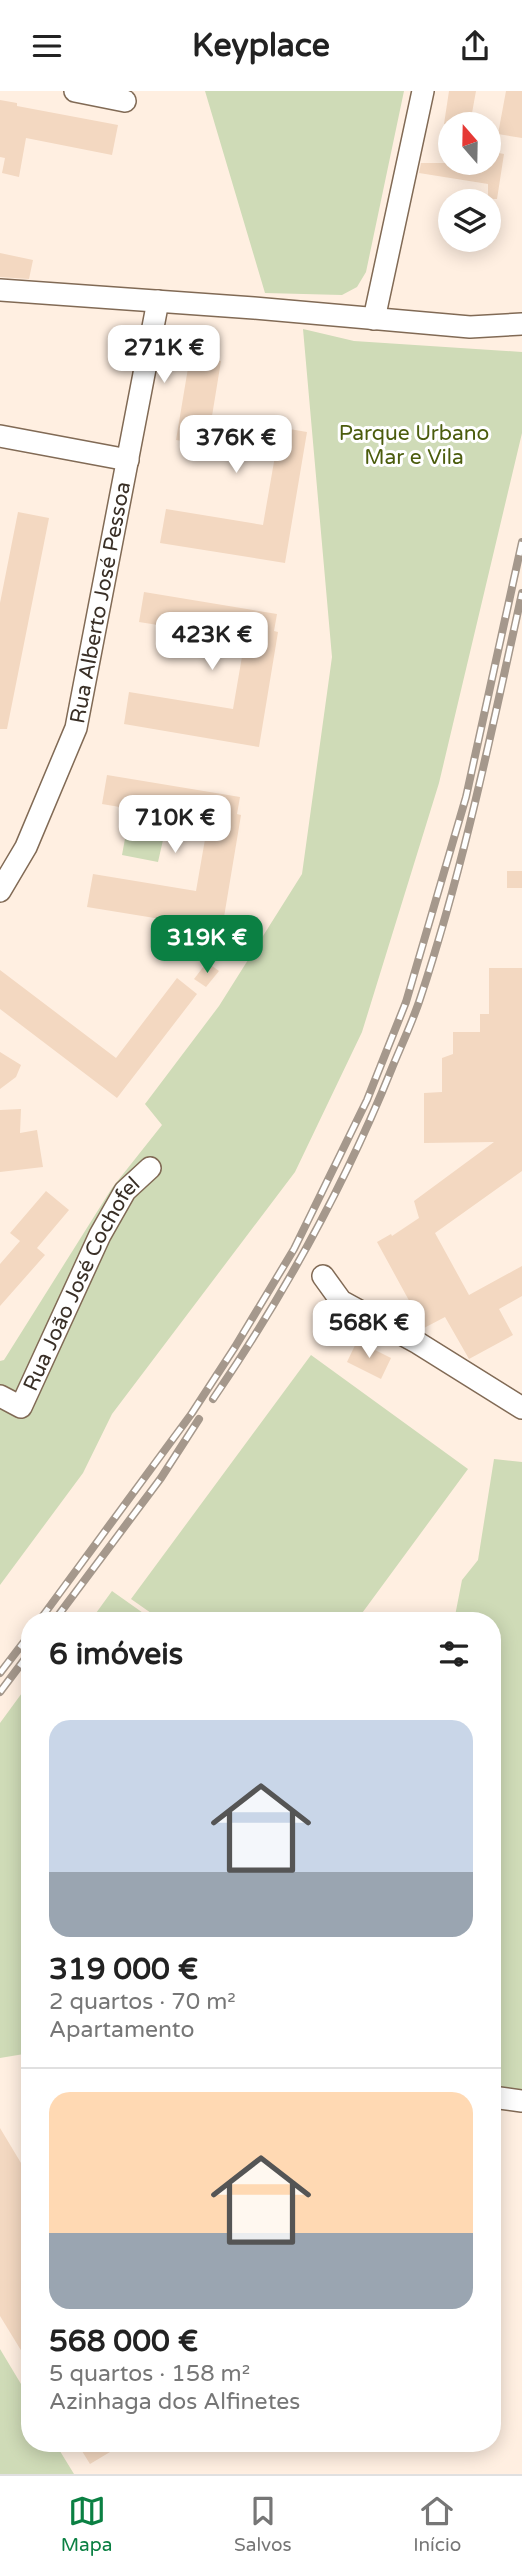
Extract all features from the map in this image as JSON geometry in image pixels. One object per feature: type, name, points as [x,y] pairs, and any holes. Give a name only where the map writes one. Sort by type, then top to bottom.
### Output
[{"type":"street","points":[[75,91],[125,101]]},
{"type":"street","points":[[374,319],[423,91]]},
{"type":"street","points":[[0,290],[470,327],[522,324]]},
{"type":"street","name":"Rua Alberto José Pessoa","points":[[0,891],[26,848],[76,728],[158,301]]},
{"type":"street","points":[[0,436],[128,460]]},
{"type":"street","name":"Rua João José Cochofel","points":[[0,1396],[22,1407],[100,1235],[125,1191],[150,1168]]},
{"type":"street","points":[[323,1276],[341,1300],[418,1343],[522,1408]]},
{"type":"street","points":[[501,2098],[522,2101]]},
{"type":"green space","points":[[205,91],[404,91],[366,272],[357,287],[342,295],[265,293]]},
{"type":"green space","name":"Parque Urbano Mar e Vila","points":[[303,329],[354,341],[522,352],[522,433],[439,783],[362,1032],[295,1172],[112,1414],[83,1473],[0,1585],[0,1361],[4,1360],[112,1188],[162,1125],[145,1104],[219,1006],[302,874],[332,657]]},
{"type":"green space","points":[[126,833],[163,840],[158,862],[122,855]]},
{"type":"green space","points":[[311,1355],[468,1469],[363,1612],[150,1612],[131,1599]]},
{"type":"green space","points":[[494,1459],[522,1462],[522,2092],[501,2089],[501,1612],[456,1612],[462,1580],[478,1560]]},
{"type":"green space","points":[[112,1591],[142,1612],[97,1612]]},
{"type":"green space","points":[[21,1694],[21,2054],[0,2058],[0,1723]]},
{"type":"green space","points":[[0,2349],[21,2384],[21,2452],[61,2452],[74,2474],[0,2474]]},
{"type":"building","points":[[449,91],[476,91],[472,112],[446,112]]},
{"type":"building","points":[[506,91],[522,91],[522,138],[501,134]]},
{"type":"building","points":[[0,100],[17,103],[17,106],[118,125],[112,155],[26,138],[19,177],[2,173],[5,158],[0,157]]},
{"type":"building","points":[[421,163],[438,163],[438,175],[501,175],[499,189],[488,189],[488,184],[419,173]]},
{"type":"building","points":[[0,253],[33,260],[29,279],[0,277]]},
{"type":"building","points":[[190,356],[221,361],[212,416],[307,432],[285,563],[160,543],[166,509],[263,525],[275,456],[176,440]]},
{"type":"building","points":[[18,512],[49,518],[7,729],[0,729],[0,603]]},
{"type":"building","points":[[144,592],[277,614],[274,631],[278,632],[259,747],[124,724],[129,692],[233,709],[245,639],[139,622]]},
{"type":"building","points":[[107,775],[240,797],[237,814],[241,815],[222,929],[87,907],[93,874],[196,891],[208,822],[102,804]]},
{"type":"building","points":[[507,871],[522,871],[522,888],[507,888]]},
{"type":"building","points":[[207,962],[219,971],[206,987],[194,979]]},
{"type":"building","points":[[489,968],[522,968],[522,1171],[435,1233],[469,1295],[522,1266],[522,1296],[499,1309],[513,1335],[469,1359],[445,1317],[424,1328],[377,1242],[391,1234],[392,1236],[419,1218],[414,1201],[494,1142],[424,1143],[424,1093],[442,1092],[442,1058],[453,1054],[453,1032],[480,1032],[480,1014],[489,1014]]},
{"type":"building","points":[[0,970],[116,1058],[177,978],[197,994],[117,1098],[0,1009]]},
{"type":"building","points":[[0,1052],[21,1065],[16,1077],[0,1089]]},
{"type":"building","points":[[21,1109],[20,1133],[37,1130],[43,1167],[0,1172],[0,1110]]},
{"type":"building","points":[[46,1191],[69,1210],[37,1248],[45,1255],[0,1306],[0,1264],[20,1241],[10,1233]]},
{"type":"building","points":[[357,1341],[391,1358],[381,1379],[347,1362]]},
{"type":"building","points":[[0,2128],[21,2163],[21,2350],[0,2316]]},
{"type":"building","points":[[83,2452],[110,2452],[90,2464]]},
{"type":"railway","points":[[46,1612],[192,1413],[235,1347],[294,1249],[367,1100],[406,1002],[466,797],[522,542]]},
{"type":"railway","points":[[213,1399],[312,1238],[374,1112],[414,1017],[464,848],[522,593]]},
{"type":"railway","points":[[61,1612],[161,1478],[199,1419]]},
{"type":"railway","points":[[0,1673],[21,1646]]},
{"type":"railway","points":[[0,1692],[21,1664]]}]
